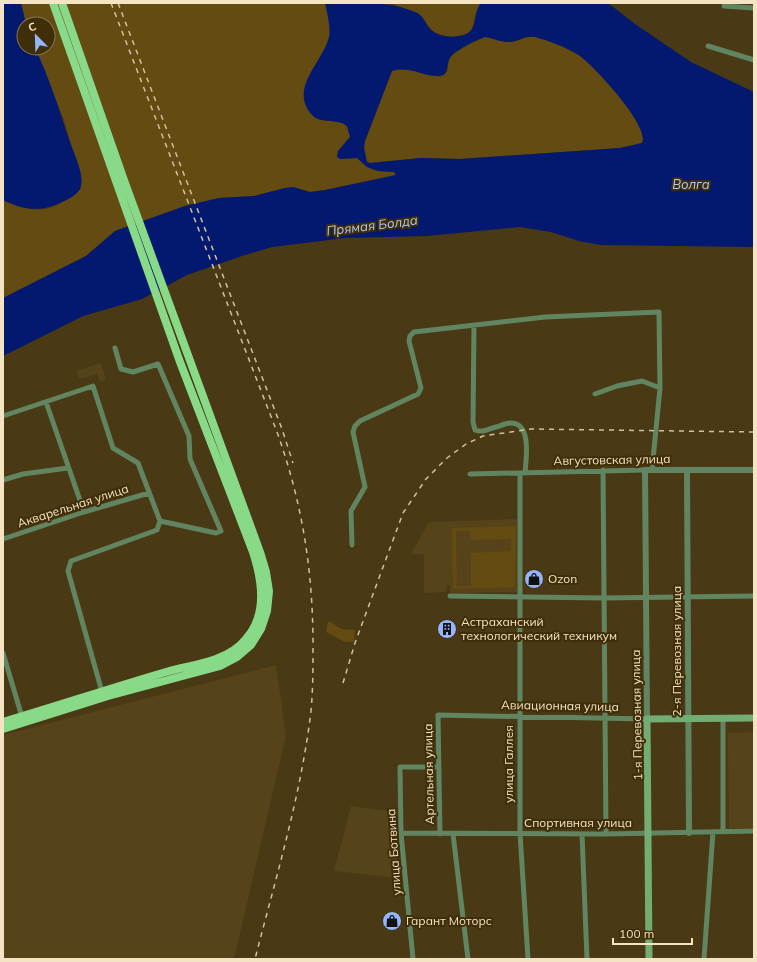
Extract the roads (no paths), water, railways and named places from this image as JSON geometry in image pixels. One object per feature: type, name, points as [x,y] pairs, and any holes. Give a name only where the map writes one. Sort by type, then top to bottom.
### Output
[{"type":"highway","points":[[3,729],[225,663],[237,657],[251,645],[261,629],[267,611],[269,591],[266,572],[189,359],[53,3]]},
{"type":"highway","points":[[3,722],[222,656],[234,650],[246,639],[254,626],[260,610],[262,591],[260,573],[180,362],[62,3]]},
{"type":"main road","name":"Авиационная улица","points":[[647,719],[754,718]]},
{"type":"main road","name":"1-я Перевозная улица","points":[[647,719],[649,959]]},
{"type":"street","points":[[724,6],[754,8]]},
{"type":"street","points":[[708,46],[754,60]]},
{"type":"street","points":[[352,545],[351,511],[365,487],[353,432],[355,426],[360,421],[418,394],[421,388],[409,341],[410,336],[414,332],[545,317],[659,312],[660,388],[649,470]]},
{"type":"street","name":"улица Галлея","points":[[474,325],[473,422],[475,430],[481,432],[510,423],[516,424],[526,435],[523,473],[519,716],[520,833],[528,959]]},
{"type":"street","points":[[115,348],[121,369],[133,372],[158,364],[189,436],[190,459],[221,531],[216,533],[160,521]]},
{"type":"street","points":[[595,394],[618,386],[642,381],[660,388]]},
{"type":"street","points":[[3,416],[94,386],[113,448],[138,463],[160,521],[157,530],[71,561],[68,571],[102,692]]},
{"type":"street","points":[[46,402],[84,512]]},
{"type":"street","points":[[3,480],[23,474],[68,468]]},
{"type":"street","points":[[603,470],[606,834]]},
{"type":"street","name":"Августовская улица","points":[[470,474],[603,470],[754,470]]},
{"type":"street","name":"1-я Перевозная улица","points":[[647,719],[646,598],[649,470]]},
{"type":"street","name":"2-я Перевозная улица","points":[[687,470],[689,833]]},
{"type":"street","name":"Акварельная улица","points":[[3,539],[84,512],[149,493]]},
{"type":"street","points":[[450,596],[646,598],[754,596]]},
{"type":"street","points":[[3,653],[22,717]]},
{"type":"street","name":"Авиационная улица","points":[[438,715],[647,719]]},
{"type":"street","name":"Артельная улица","points":[[438,715],[440,834]]},
{"type":"street","points":[[723,718],[723,832]]},
{"type":"street","name":"улица Ботвина","points":[[413,959],[401,833],[400,767],[438,767]]},
{"type":"street","name":"Спортивная улица","points":[[401,833],[649,834],[754,831]]},
{"type":"street","points":[[704,959],[713,832]]},
{"type":"street","points":[[454,834],[468,959]]},
{"type":"street","points":[[582,834],[587,959]]},
{"type":"water","points":[[3,3],[21,3],[24,16],[16,16],[16,56],[38,56],[54,95],[80,170],[82,181],[78,192],[66,200],[48,207],[35,209],[22,207],[3,200]]},
{"type":"water","name":"Волга","points":[[325,3],[371,3],[405,8],[418,13],[432,31],[441,35],[452,37],[462,36],[470,32],[481,3],[608,3],[635,24],[691,62],[754,92],[754,247],[600,245],[579,241],[551,232],[520,227],[427,236],[345,238],[272,247],[187,275],[142,299],[83,316],[3,356],[3,298],[86,256],[115,231],[185,206],[219,198],[254,196],[293,187],[310,192],[396,175],[394,172],[378,171],[367,167],[357,158],[340,159],[337,157],[338,151],[350,137],[347,126],[338,122],[315,118],[306,105],[304,95],[305,85],[326,46],[329,37],[329,24]],"holes":[[[485,37],[508,42],[528,37],[535,37],[559,45],[580,56],[620,97],[630,111],[638,124],[642,135],[642,143],[620,148],[460,159],[421,158],[370,163],[367,162],[364,148],[365,141],[392,71],[406,70],[432,76],[444,75],[449,60],[453,55],[471,43]]]},
{"type":"railway","points":[[111,3],[277,432],[293,484],[308,563],[311,590],[313,670],[311,711],[307,742],[294,805],[255,959]]},
{"type":"railway","points":[[118,3],[282,429],[293,463]]},
{"type":"railway","points":[[343,683],[355,643],[403,513],[426,479],[447,458],[466,444],[483,436],[531,429],[754,432]]},
{"type":"place","name":"Ozon","points":[[534,579]]},
{"type":"place","name":"Астраханский технологический техникум","points":[[447,629]]},
{"type":"place","name":"Гарант Моторс","points":[[392,921]]},
{"type":"water label","name":"Прямая Болда","points":[[372,225]]}]
